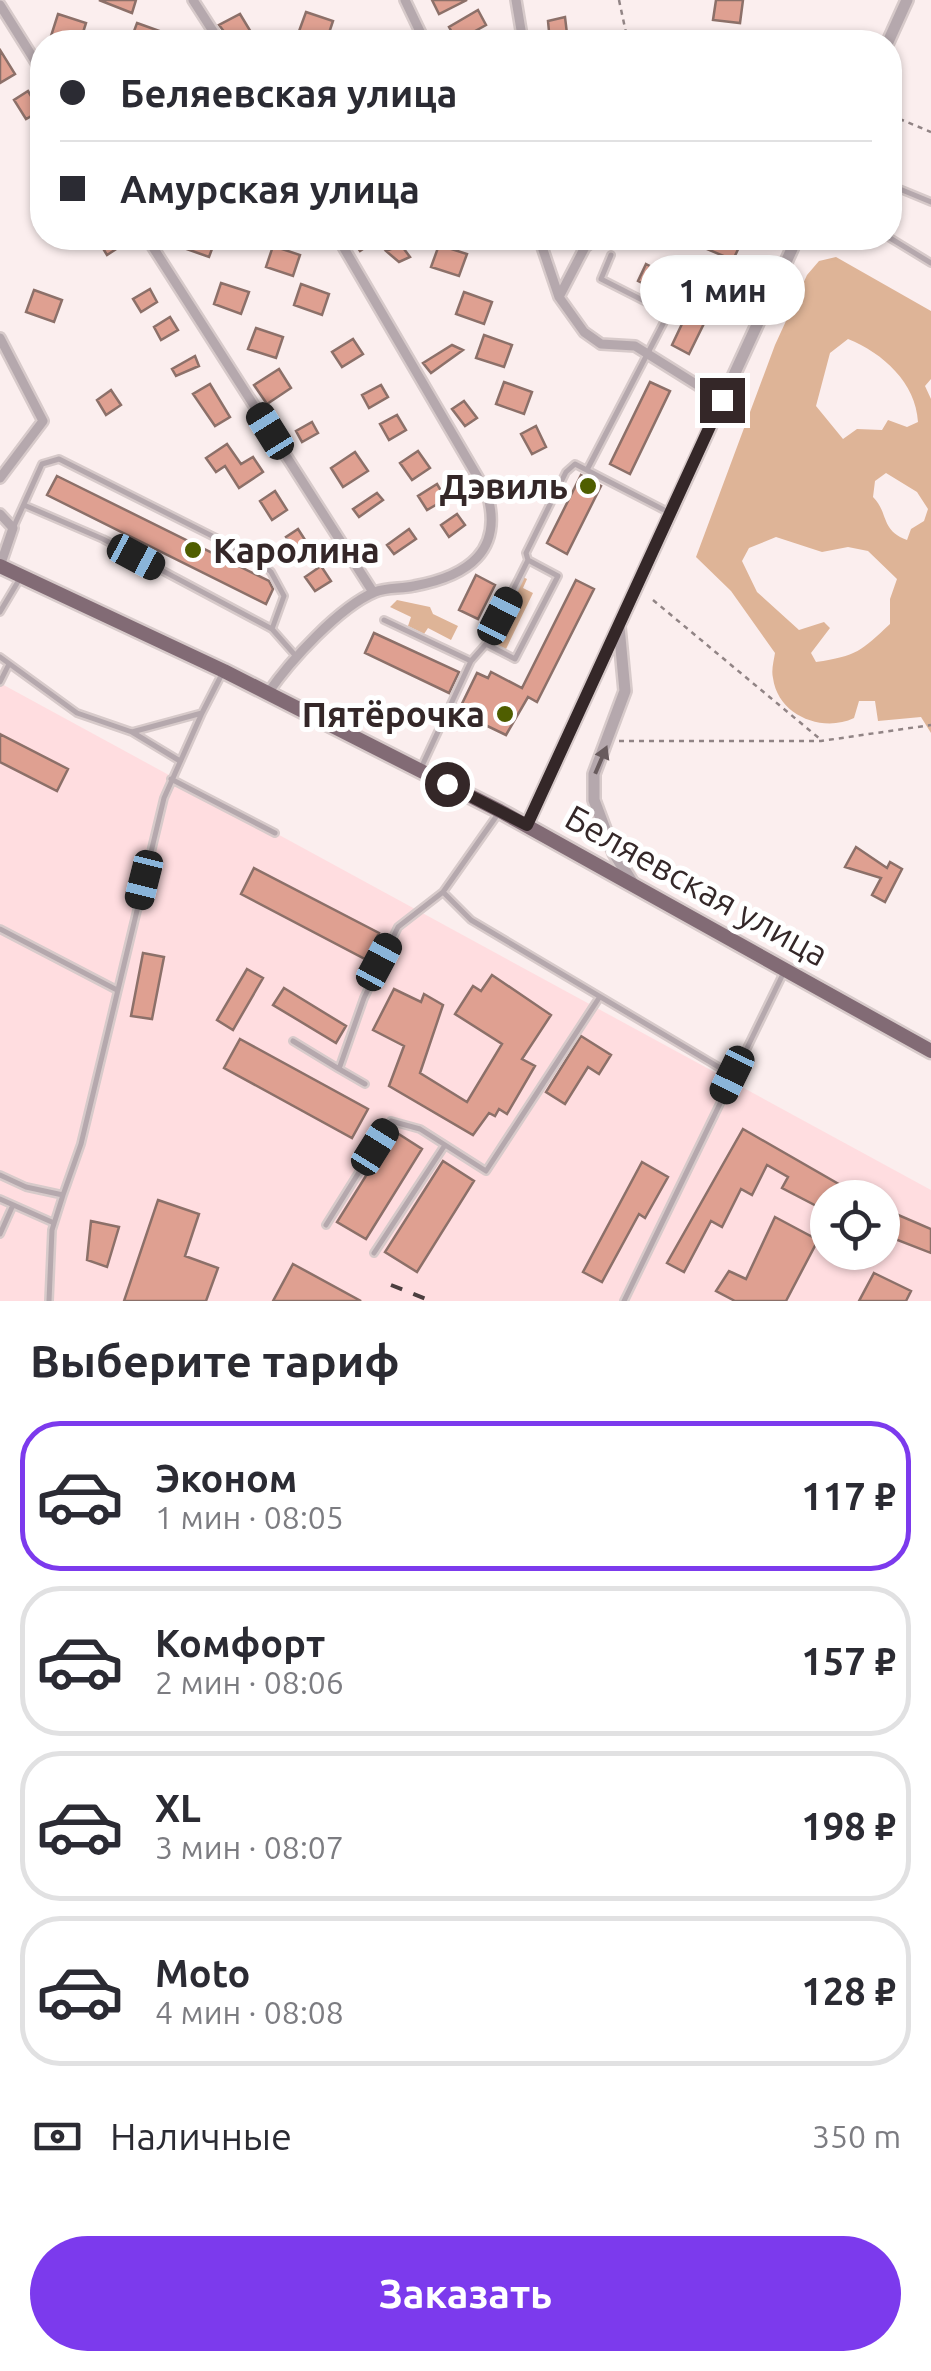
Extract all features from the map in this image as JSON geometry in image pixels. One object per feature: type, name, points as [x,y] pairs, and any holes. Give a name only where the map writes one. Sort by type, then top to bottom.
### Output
[{"type":"main road","name":"Беляевская улица","points":[[0,566],[224,671],[527,825],[931,1051]]},
{"type":"street","points":[[193,0],[212,30]]},
{"type":"street","points":[[405,0],[419,30]]},
{"type":"street","points":[[516,0],[521,30]]},
{"type":"street","points":[[893,30],[907,0]]},
{"type":"street","points":[[0,5],[30,53]]},
{"type":"street","points":[[156,250],[373,592]]},
{"type":"street","points":[[268,693],[294,654],[373,592],[441,580],[462,571],[491,539],[493,515],[486,493],[345,250]]},
{"type":"street","points":[[543,250],[568,314],[601,344],[635,346],[722,400]]},
{"type":"street","points":[[560,297],[585,250]]},
{"type":"street","points":[[527,825],[791,250]]},
{"type":"street","points":[[0,338],[43,420],[0,478]]},
{"type":"street","points":[[0,514],[13,528],[0,566]]},
{"type":"street","points":[[619,622],[625,691],[594,774],[594,800],[614,852],[632,882]]},
{"type":"lane","points":[[902,191],[931,202]]},
{"type":"lane","points":[[902,245],[931,263]]},
{"type":"lane","points":[[588,468],[666,320],[662,310],[602,279],[611,255]]},
{"type":"lane","points":[[13,528],[42,464],[58,458],[256,558],[272,572],[284,596],[272,629]]},
{"type":"lane","points":[[420,770],[471,661],[486,644],[528,560],[526,553],[566,472],[575,464],[588,468],[671,513]]},
{"type":"lane","points":[[24,505],[103,539],[272,629],[294,654]]},
{"type":"lane","points":[[486,644],[515,659],[558,576],[528,560]]},
{"type":"lane","points":[[0,612],[21,576]]},
{"type":"lane","points":[[384,620],[471,661]]},
{"type":"lane","points":[[0,657],[76,712],[132,732],[180,761]]},
{"type":"lane","points":[[0,682],[9,664]]},
{"type":"lane","points":[[49,1301],[54,1223],[80,1144],[171,779],[224,671]]},
{"type":"lane","points":[[132,732],[202,713]]},
{"type":"lane","points":[[171,779],[274,833]]},
{"type":"lane","points":[[339,1069],[364,998],[398,927],[443,892],[500,811]]},
{"type":"lane","points":[[443,892],[471,920],[732,1075]]},
{"type":"lane","points":[[0,930],[118,990]]},
{"type":"lane","points":[[624,1301],[786,969]]},
{"type":"lane","points":[[326,1225],[391,1121],[420,1129],[486,1172],[599,998]]},
{"type":"lane","points":[[293,1041],[365,1084]]},
{"type":"lane","points":[[374,1253],[445,1145]]},
{"type":"lane","points":[[0,1174],[26,1187],[63,1195]]},
{"type":"lane","points":[[0,1199],[54,1223]]},
{"type":"lane","points":[[0,1234],[14,1205]]},
{"type":"path","points":[[620,0],[626,30]]},
{"type":"path","points":[[902,120],[931,132]]},
{"type":"path","points":[[653,600],[796,722],[817,733],[821,741]]},
{"type":"path","points":[[609,740],[821,741],[931,725]]},
{"type":"shaded area","points":[[836,257],[931,311],[931,379],[925,386],[931,399],[931,733],[921,717],[878,721],[875,701],[859,701],[854,718],[842,722],[816,722],[793,711],[777,691],[772,672],[775,653],[731,591],[696,557],[775,345],[807,275],[819,261]],"holes":[[[848,339],[873,352],[895,371],[911,395],[918,422],[907,427],[888,420],[882,430],[857,429],[843,439],[816,406],[830,353]],[[886,473],[917,492],[928,509],[924,521],[911,529],[907,540],[889,526],[873,497],[875,481]],[[776,537],[822,552],[848,547],[868,551],[897,579],[890,599],[890,624],[858,651],[816,662],[811,653],[830,628],[824,622],[799,630],[757,592],[742,561],[749,548]]]},
{"type":"shaded area","points":[[523,577],[527,579],[523,588],[533,593],[506,649],[491,642]]},
{"type":"shaded area","points":[[397,600],[430,607],[433,614],[458,626],[451,640],[428,628],[424,634],[408,626],[411,617],[390,607]]},
{"type":"shaded area","points":[[0,683],[931,1190],[931,1301],[0,1301]]},
{"type":"building","points":[[99,0],[136,0],[132,13]]},
{"type":"building","points":[[432,0],[467,0],[439,14]]},
{"type":"building","points":[[716,0],[743,0],[740,23],[713,20]]},
{"type":"building","points":[[478,10],[486,25],[477,30],[449,27]]},
{"type":"building","points":[[306,12],[333,21],[330,30],[299,30]]},
{"type":"building","points":[[58,14],[86,23],[84,30],[53,30]]},
{"type":"building","points":[[240,14],[250,30],[223,30],[219,25]]},
{"type":"building","points":[[565,17],[567,30],[549,30],[548,21]]},
{"type":"building","points":[[137,23],[157,30],[134,30]]},
{"type":"building","points":[[0,50],[15,74],[0,83]]},
{"type":"building","points":[[28,91],[30,117],[26,119],[14,100]]},
{"type":"building","points":[[189,250],[212,250],[209,257]]},
{"type":"building","points":[[272,250],[300,255],[293,276],[266,267]]},
{"type":"building","points":[[405,250],[410,257],[399,262],[386,251]]},
{"type":"building","points":[[437,250],[467,254],[459,276],[431,267]]},
{"type":"building","points":[[709,250],[738,250],[733,260]]},
{"type":"building","points":[[646,264],[716,299],[689,354],[672,345],[690,307],[638,281]]},
{"type":"building","points":[[221,283],[249,292],[241,314],[214,304]]},
{"type":"building","points":[[301,284],[329,294],[322,315],[294,305]]},
{"type":"building","points":[[150,289],[157,302],[141,312],[133,299]]},
{"type":"building","points":[[34,290],[62,300],[54,322],[26,312]]},
{"type":"building","points":[[464,292],[492,302],[484,324],[456,314]]},
{"type":"building","points":[[170,317],[178,330],[161,340],[154,327]]},
{"type":"building","points":[[256,328],[283,337],[276,358],[248,349]]},
{"type":"building","points":[[484,335],[512,345],[504,367],[476,358]]},
{"type":"building","points":[[353,339],[363,354],[342,367],[332,352]]},
{"type":"building","points":[[452,345],[463,350],[431,373],[423,363]]},
{"type":"building","points":[[195,356],[199,366],[176,376],[172,369]]},
{"type":"building","points":[[279,369],[291,388],[267,404],[254,385]]},
{"type":"building","points":[[504,382],[532,392],[524,414],[496,404]]},
{"type":"building","points":[[650,382],[670,391],[630,474],[610,464]]},
{"type":"building","points":[[210,384],[230,417],[215,426],[193,394]]},
{"type":"building","points":[[381,385],[388,397],[369,408],[362,395]]},
{"type":"building","points":[[111,390],[121,405],[106,415],[97,400]]},
{"type":"building","points":[[464,401],[477,418],[465,426],[452,409]]},
{"type":"building","points":[[397,415],[406,430],[389,440],[380,424]]},
{"type":"building","points":[[312,422],[318,433],[302,442],[296,431]]},
{"type":"building","points":[[536,426],[546,447],[532,454],[521,434]]},
{"type":"building","points":[[227,444],[241,464],[253,457],[263,472],[239,488],[225,466],[216,472],[206,458]]},
{"type":"building","points":[[418,451],[430,468],[412,480],[400,463]]},
{"type":"building","points":[[355,452],[368,471],[343,487],[331,468]]},
{"type":"building","points":[[581,475],[601,486],[567,554],[547,543]]},
{"type":"building","points":[[57,476],[269,581],[273,589],[266,604],[47,495]]},
{"type":"building","points":[[437,484],[446,499],[427,510],[418,496]]},
{"type":"building","points":[[275,491],[287,510],[272,520],[260,501]]},
{"type":"building","points":[[377,493],[383,500],[359,517],[353,509]]},
{"type":"building","points":[[457,514],[465,525],[449,537],[441,525]]},
{"type":"building","points":[[298,529],[307,543],[295,552],[286,537]]},
{"type":"building","points":[[409,529],[416,539],[394,554],[387,545]]},
{"type":"building","points":[[321,566],[331,581],[315,591],[305,577]]},
{"type":"building","points":[[476,575],[495,585],[478,619],[459,610]]},
{"type":"building","points":[[576,580],[594,589],[537,702],[528,697],[506,735],[458,712],[477,673],[488,678],[491,672],[522,688]]},
{"type":"building","points":[[374,633],[459,672],[449,693],[365,653]]},
{"type":"building","points":[[0,734],[68,769],[57,791],[0,762]]},
{"type":"building","points":[[856,847],[887,868],[890,862],[902,869],[885,902],[872,895],[881,878],[845,867]]},
{"type":"building","points":[[254,868],[379,933],[365,959],[241,894]]},
{"type":"building","points":[[143,953],[164,957],[152,1019],[131,1016]]},
{"type":"building","points":[[247,969],[263,978],[233,1030],[217,1020]]},
{"type":"building","points":[[492,975],[551,1015],[522,1059],[535,1066],[507,1114],[499,1109],[495,1116],[489,1113],[473,1135],[389,1086],[404,1046],[373,1030],[394,989],[421,1002],[424,994],[443,1005],[420,1073],[467,1102],[502,1044],[455,1014],[473,986],[481,991]]},
{"type":"building","points":[[284,988],[346,1026],[336,1043],[273,1005]]},
{"type":"building","points":[[581,1036],[611,1055],[599,1074],[588,1067],[565,1104],[546,1092]]},
{"type":"building","points":[[240,1039],[368,1109],[352,1138],[224,1068]]},
{"type":"building","points":[[743,1129],[832,1180],[810,1180],[810,1203],[782,1188],[788,1177],[767,1165],[752,1195],[741,1189],[722,1227],[711,1221],[684,1272],[667,1263]]},
{"type":"building","points":[[394,1131],[422,1149],[366,1239],[337,1222]]},
{"type":"building","points":[[443,1161],[474,1181],[417,1272],[385,1252]]},
{"type":"building","points":[[642,1162],[668,1177],[645,1218],[639,1214],[602,1282],[583,1272]]},
{"type":"building","points":[[158,1200],[199,1214],[185,1256],[218,1268],[206,1301],[124,1301]]},
{"type":"building","points":[[900,1216],[931,1229],[931,1253],[900,1241]]},
{"type":"building","points":[[775,1217],[810,1236],[810,1255],[786,1301],[735,1301],[716,1291],[729,1271],[746,1279]]},
{"type":"building","points":[[91,1221],[119,1227],[107,1267],[87,1260]]},
{"type":"building","points":[[293,1264],[361,1301],[273,1301]]},
{"type":"building","points":[[874,1273],[911,1291],[906,1301],[859,1301]]},
{"type":"railway","points":[[391,1285],[431,1301]]},
{"type":"place","name":"Дэвиль","points":[[588,486]]},
{"type":"place","name":"Каролина","points":[[193,550]]},
{"type":"place","name":"Пятёрочка","points":[[505,714]]},
{"type":"route","points":[[447,784],[527,825],[722,400]]}]
